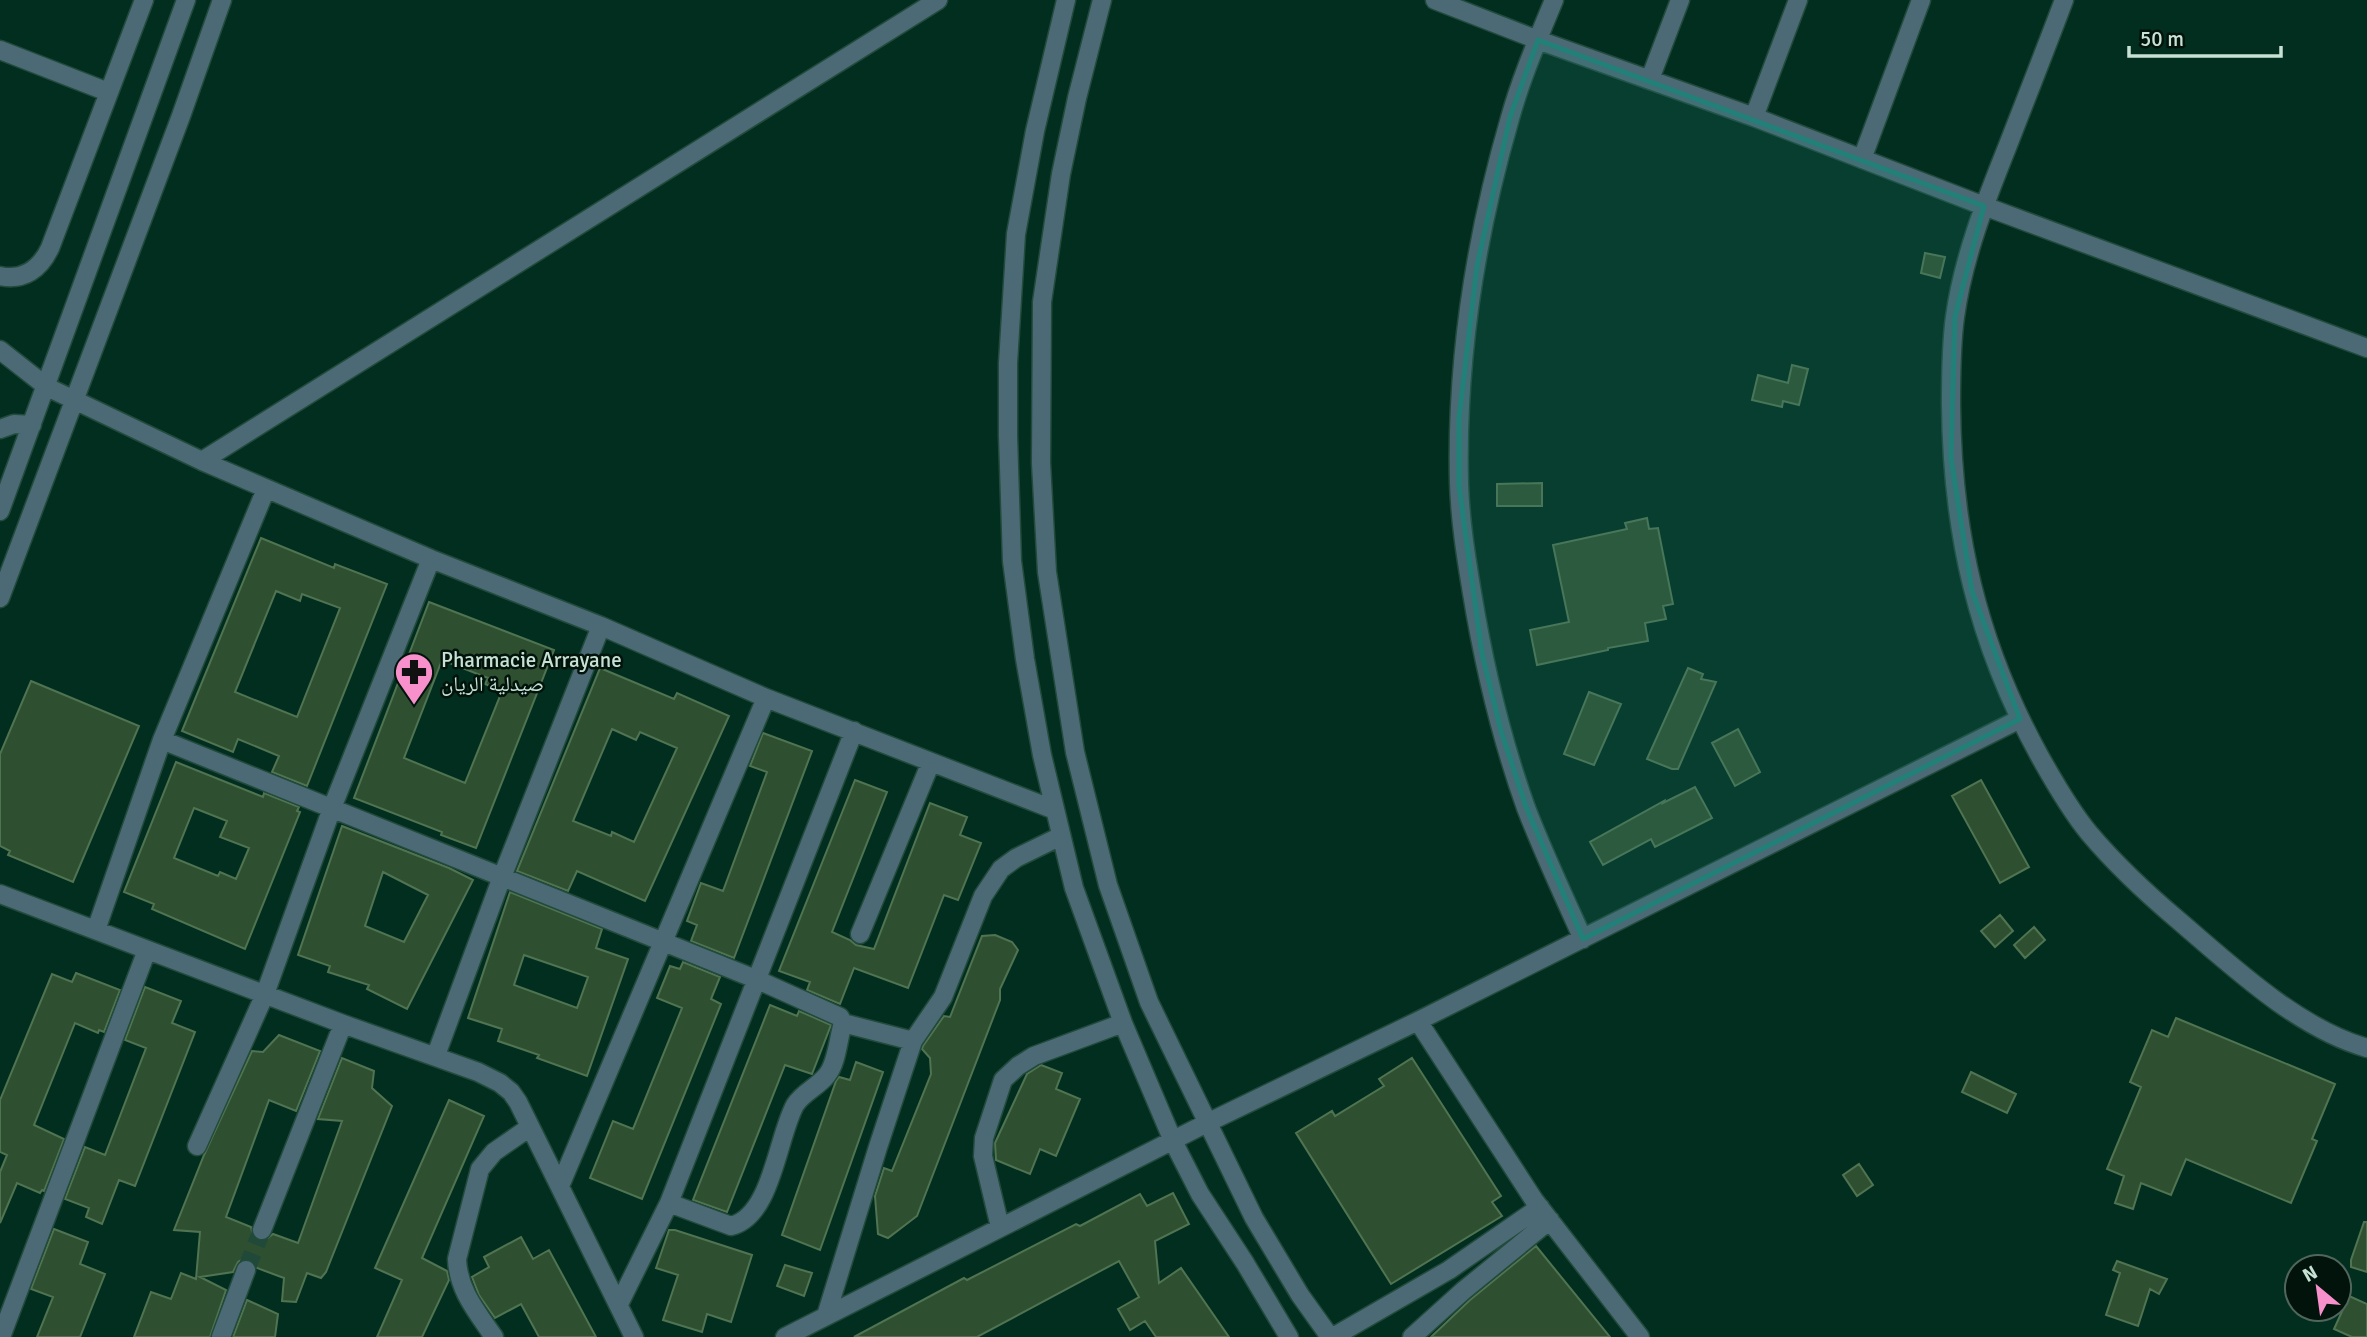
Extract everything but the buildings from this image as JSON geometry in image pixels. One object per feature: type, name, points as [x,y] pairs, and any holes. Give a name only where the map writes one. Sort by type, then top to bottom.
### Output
[{"type":"street","points":[[0,276],[23,276],[45,259],[57,234],[144,0]]},
{"type":"street","points":[[0,511],[186,0]]},
{"type":"street","points":[[0,598],[222,0]]},
{"type":"street","points":[[202,461],[939,0]]},
{"type":"street","points":[[1066,0],[1035,131],[1016,234],[1008,363],[1012,561],[1025,659],[1055,810],[1074,888],[1123,1023],[1173,1141],[1200,1194],[1289,1337]]},
{"type":"street","points":[[1102,0],[1061,174],[1042,302],[1041,463],[1047,572],[1075,752],[1108,885],[1149,1002],[1254,1219],[1300,1295],[1331,1337],[1545,1214]]},
{"type":"street","points":[[1435,0],[2367,348]]},
{"type":"street","points":[[1555,0],[1510,117],[1489,197],[1477,266],[1459,418],[1459,486],[1465,550],[1482,654],[1501,731],[1531,819],[1583,939]]},
{"type":"street","points":[[1650,79],[1680,0]]},
{"type":"street","points":[[1754,117],[1798,0]]},
{"type":"street","points":[[1862,159],[1921,0]]},
{"type":"street","points":[[2064,0],[1984,206],[1955,317],[1951,373],[1951,458],[1959,527],[1972,591],[1993,655],[2020,719],[2056,785],[2088,832],[2137,885],[2221,958],[2280,1004],[2347,1042],[2367,1048]]},
{"type":"street","points":[[0,50],[108,92]]},
{"type":"street","points":[[0,350],[47,387],[266,489],[431,559],[601,626],[766,698],[1055,810]]},
{"type":"street","points":[[0,429],[14,424],[32,425]]},
{"type":"street","points":[[96,930],[162,740],[266,489]]},
{"type":"street","points":[[197,1146],[265,994],[332,808],[431,559]]},
{"type":"street","points":[[436,1055],[502,877],[601,626]]},
{"type":"street","points":[[560,1186],[766,698]]},
{"type":"street","points":[[785,1337],[1207,1123],[1418,1021],[2020,719]]},
{"type":"street","points":[[619,1304],[669,1203],[854,731]]},
{"type":"street","points":[[162,740],[758,980],[836,1014],[843,1023],[914,1041]]},
{"type":"street","points":[[860,934],[931,762]]},
{"type":"street","points":[[826,1316],[914,1041],[943,997],[974,914],[1001,869],[1016,858],[1061,836]]},
{"type":"street","points":[[0,894],[343,1024],[436,1055],[478,1072],[505,1087],[518,1102],[634,1337]]},
{"type":"street","points":[[1,1337],[147,950]]},
{"type":"street","points":[[1418,1021],[1545,1214],[1640,1337]]},
{"type":"street","points":[[669,1203],[731,1226],[752,1214],[762,1196],[794,1106],[829,1073],[843,1023]]},
{"type":"street","points":[[1000,1227],[983,1156],[984,1138],[1003,1080],[1017,1066],[1034,1056],[1123,1023]]},
{"type":"street","points":[[262,1230],[343,1024]]},
{"type":"street","points":[[494,1337],[462,1287],[457,1259],[480,1169],[494,1152],[530,1128]]},
{"type":"street","points":[[1412,1337],[1545,1214]]},
{"type":"street","points":[[221,1337],[246,1270]]},
{"type":"street","points":[[1449,1270],[1462,1291]]},
{"type":"highlighted area","points":[[1538,40],[1984,206],[1955,317],[1951,458],[1972,591],[2020,719],[1583,939],[1526,807],[1501,731],[1482,654],[1459,486],[1459,418],[1477,266],[1510,117]]},
{"type":"tunnel","points":[[246,1270],[262,1230]]},
{"type":"place","name":"Pharmacie Arrayane صيدلية الريان","points":[[414,706]]}]
